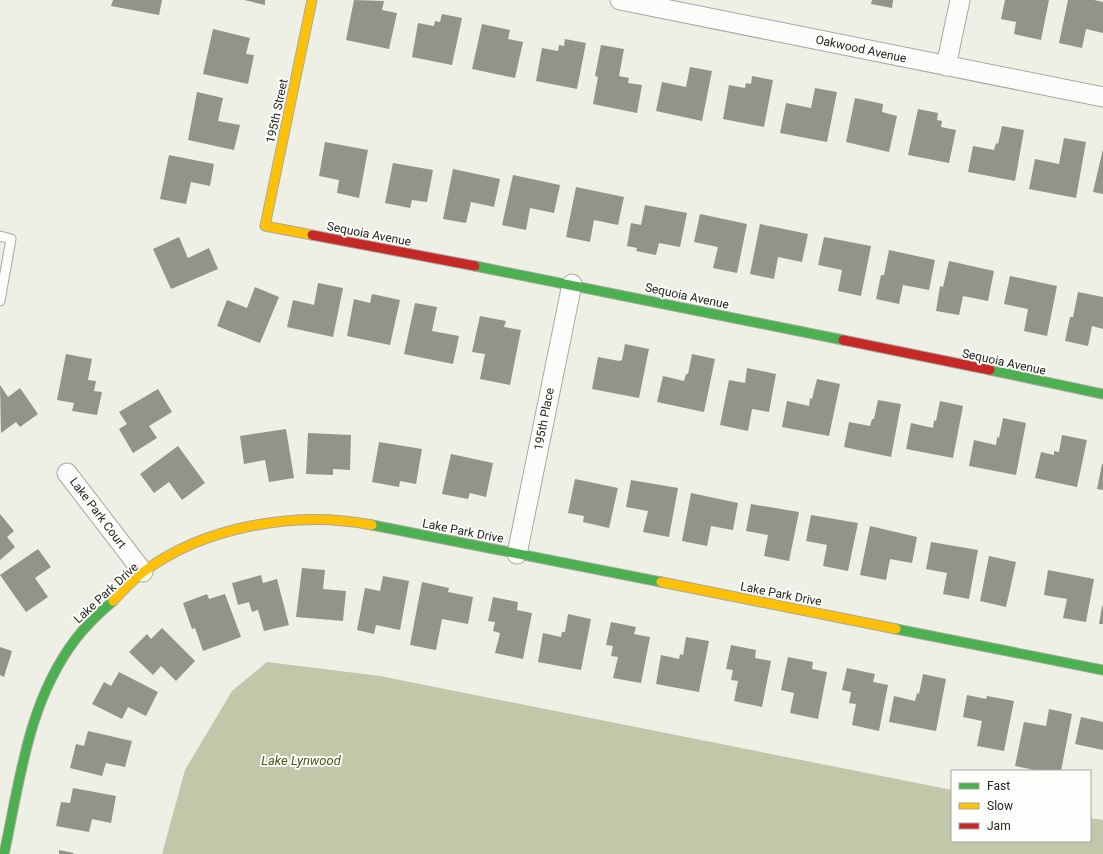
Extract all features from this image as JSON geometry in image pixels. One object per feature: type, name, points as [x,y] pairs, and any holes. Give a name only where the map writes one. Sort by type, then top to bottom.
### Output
[{"type":"street","name":"195th Street","points":[[265,226],[312,0]]},
{"type":"street","name":"Oakwood Avenue","points":[[620,0],[1103,97]]},
{"type":"street","points":[[946,66],[960,0]]},
{"type":"street","name":"Sequoia Avenue","points":[[265,226],[572,284],[1103,394]]},
{"type":"street","name":"195th Place","points":[[517,554],[572,284]]},
{"type":"street","name":"Lake Park Court","points":[[67,473],[143,572]]},
{"type":"street","name":"Lake Park Drive","points":[[4,854],[26,750],[45,692],[80,633],[143,572],[205,539],[251,526],[291,520],[328,519],[357,522],[1103,670]]},
{"type":"lane","points":[[0,236],[12,238],[0,296]]},
{"type":"water","name":"Lake Lynwood","points":[[267,662],[380,676],[951,790],[951,842],[1091,842],[1091,818],[1103,820],[1103,854],[162,854],[185,770],[232,691]]},
{"type":"building","points":[[113,0],[162,0],[159,15],[111,6]]},
{"type":"building","points":[[244,0],[265,0],[265,5]]},
{"type":"building","points":[[354,0],[384,1],[382,10],[397,13],[389,49],[346,40]]},
{"type":"building","points":[[872,0],[893,0],[892,8],[871,4]]},
{"type":"building","points":[[1005,0],[1049,0],[1041,40],[1014,34],[1016,22],[1001,19]]},
{"type":"building","points":[[1068,0],[1094,0],[1103,2],[1103,33],[1086,29],[1082,48],[1059,43]]},
{"type":"building","points":[[442,14],[462,18],[452,65],[412,57],[418,23],[434,26],[435,21],[440,22]]},
{"type":"building","points":[[482,24],[510,30],[508,39],[523,42],[515,78],[472,69]]},
{"type":"building","points":[[213,29],[250,38],[246,54],[254,55],[248,84],[203,74]]},
{"type":"building","points":[[565,39],[586,43],[577,89],[536,81],[542,48],[558,51],[559,45],[564,46]]},
{"type":"building","points":[[601,45],[624,49],[619,76],[629,78],[628,83],[642,85],[637,113],[593,104],[598,77],[595,76]]},
{"type":"building","points":[[690,67],[712,71],[702,121],[656,111],[662,82],[686,87]]},
{"type":"building","points":[[752,76],[773,80],[764,127],[723,119],[729,85],[745,88],[746,83],[751,84]]},
{"type":"building","points":[[815,88],[837,92],[827,142],[780,133],[786,103],[811,108]]},
{"type":"building","points":[[197,92],[223,98],[218,121],[240,125],[234,150],[188,140]]},
{"type":"building","points":[[855,98],[883,104],[882,112],[897,116],[889,152],[846,142]]},
{"type":"building","points":[[918,109],[938,113],[937,120],[942,121],[941,127],[956,130],[949,163],[908,155]]},
{"type":"building","points":[[1002,126],[1024,130],[1015,181],[968,172],[973,146],[994,150],[996,143],[998,144]]},
{"type":"building","points":[[1064,138],[1086,142],[1076,198],[1029,189],[1035,159],[1059,164]]},
{"type":"building","points":[[325,142],[368,150],[359,198],[337,193],[339,180],[319,176]]},
{"type":"building","points":[[1103,149],[1103,194],[1093,192]]},
{"type":"building","points":[[169,155],[214,164],[210,186],[191,182],[186,204],[160,199]]},
{"type":"building","points":[[393,163],[433,170],[427,202],[412,200],[410,208],[385,203]]},
{"type":"building","points":[[453,169],[500,179],[494,207],[471,202],[466,223],[443,219]]},
{"type":"building","points":[[513,175],[560,185],[554,213],[530,208],[526,230],[502,225]]},
{"type":"building","points":[[576,187],[624,197],[618,225],[594,220],[590,242],[566,237]]},
{"type":"building","points":[[645,205],[687,213],[680,247],[659,243],[656,255],[636,251],[637,248],[627,246],[631,223],[641,225]]},
{"type":"building","points":[[700,214],[747,224],[737,273],[713,268],[718,247],[694,242]]},
{"type":"building","points":[[760,224],[808,234],[802,262],[778,257],[774,279],[750,274]]},
{"type":"building","points":[[179,237],[188,258],[209,248],[218,269],[171,289],[153,249]]},
{"type":"building","points":[[824,237],[871,246],[861,296],[838,291],[842,270],[818,265]]},
{"type":"building","points":[[889,250],[935,260],[929,290],[903,285],[899,304],[876,299],[881,275],[884,275]]},
{"type":"building","points":[[949,261],[994,271],[988,301],[963,296],[959,315],[936,311],[940,286],[943,287]]},
{"type":"building","points":[[1010,276],[1057,286],[1047,336],[1024,331],[1028,309],[1004,304]]},
{"type":"building","points":[[318,283],[343,288],[333,337],[287,327],[293,300],[314,305]]},
{"type":"building","points":[[255,287],[279,297],[260,343],[217,326],[227,300],[247,308]]},
{"type":"building","points":[[1078,292],[1103,297],[1103,329],[1092,326],[1088,346],[1065,341],[1070,317],[1073,317]]},
{"type":"building","points":[[372,294],[400,300],[390,345],[347,336],[354,299],[370,303]]},
{"type":"building","points":[[415,303],[437,307],[432,331],[459,336],[453,364],[404,354]]},
{"type":"building","points":[[480,316],[506,321],[504,327],[521,330],[510,385],[480,379],[485,354],[472,352]]},
{"type":"building","points":[[625,344],[649,349],[639,398],[592,389],[598,357],[619,361],[622,360]]},
{"type":"building","points":[[66,354],[92,359],[88,380],[96,381],[94,391],[102,392],[97,415],[72,411],[74,403],[57,400]]},
{"type":"building","points":[[692,354],[715,359],[704,412],[657,402],[663,376],[684,381],[686,374],[688,374]]},
{"type":"building","points":[[747,368],[776,374],[769,412],[752,409],[748,431],[720,425],[729,380],[745,383]]},
{"type":"building","points":[[817,379],[840,384],[829,436],[782,427],[787,401],[809,406],[810,398],[812,399]]},
{"type":"building","points":[[0,385],[8,397],[20,388],[38,414],[20,427],[16,422],[1,433]]},
{"type":"building","points":[[158,389],[172,412],[149,426],[157,438],[133,453],[119,429],[127,424],[119,412]]},
{"type":"building","points":[[878,400],[901,404],[891,457],[844,447],[849,422],[870,426],[872,419],[874,419]]},
{"type":"building","points":[[940,401],[963,406],[953,458],[906,449],[911,423],[933,428]]},
{"type":"building","points":[[1003,418],[1026,423],[1016,475],[969,466],[974,440],[996,445]]},
{"type":"building","points":[[286,429],[294,478],[269,482],[265,460],[244,464],[240,436]]},
{"type":"building","points":[[308,433],[351,435],[350,470],[333,469],[333,475],[306,474]]},
{"type":"building","points":[[1062,435],[1087,440],[1077,487],[1035,478],[1041,452],[1054,455],[1054,451],[1059,452]]},
{"type":"building","points":[[379,442],[422,449],[416,484],[400,481],[399,487],[372,482]]},
{"type":"building","points":[[178,446],[205,483],[182,500],[169,482],[154,493],[140,474]]},
{"type":"building","points":[[451,454],[493,463],[486,497],[470,493],[468,499],[442,494]]},
{"type":"building","points":[[1103,464],[1103,490],[1097,489]]},
{"type":"building","points":[[575,479],[618,488],[609,528],[583,522],[584,516],[568,513]]},
{"type":"building","points":[[631,480],[678,488],[669,537],[643,532],[648,511],[626,507]]},
{"type":"building","points":[[691,493],[738,503],[733,530],[711,526],[707,546],[682,541]]},
{"type":"building","points":[[751,504],[799,512],[789,561],[764,556],[768,535],[746,531]]},
{"type":"building","points":[[0,514],[14,531],[7,537],[15,547],[0,560]]},
{"type":"building","points":[[811,515],[858,523],[848,571],[823,566],[827,545],[806,541]]},
{"type":"building","points":[[870,526],[917,537],[912,563],[890,559],[886,580],[860,575]]},
{"type":"building","points":[[931,542],[978,550],[969,599],[943,594],[947,573],[926,569]]},
{"type":"building","points":[[38,549],[51,567],[35,578],[48,597],[26,612],[0,575]]},
{"type":"building","points":[[989,556],[1016,562],[1006,607],[980,601]]},
{"type":"building","points":[[302,568],[325,570],[323,589],[346,591],[343,621],[296,617]]},
{"type":"building","points":[[1048,570],[1094,579],[1086,622],[1063,618],[1067,599],[1044,595]]},
{"type":"building","points":[[261,575],[263,583],[277,579],[289,625],[264,631],[258,610],[252,612],[249,602],[238,605],[232,583]]},
{"type":"building","points":[[383,576],[409,581],[400,630],[376,625],[374,634],[357,630],[365,588],[380,591]]},
{"type":"building","points":[[422,582],[449,588],[448,592],[473,597],[468,624],[442,619],[436,650],[410,645]]},
{"type":"building","points":[[207,594],[209,599],[225,594],[241,637],[203,651],[195,628],[192,629],[183,603]]},
{"type":"building","points":[[493,597],[518,602],[517,610],[532,613],[523,659],[495,653],[500,633],[493,631],[495,622],[488,621]]},
{"type":"building","points":[[1102,606],[1103,624],[1099,624]]},
{"type":"building","points":[[568,614],[591,619],[581,670],[538,662],[543,633],[561,637],[562,632],[565,632]]},
{"type":"building","points":[[611,622],[636,627],[634,634],[650,637],[641,683],[613,678],[618,657],[611,656],[613,646],[606,645]]},
{"type":"building","points":[[162,628],[195,661],[176,681],[161,666],[153,675],[129,652],[147,634],[151,639]]},
{"type":"building","points":[[686,637],[709,641],[699,692],[656,684],[661,655],[679,659],[680,654],[683,655]]},
{"type":"building","points":[[731,645],[756,650],[755,658],[771,661],[762,707],[734,701],[738,681],[731,680],[733,670],[726,669]]},
{"type":"building","points":[[0,647],[12,651],[4,677],[0,675]]},
{"type":"building","points":[[788,657],[813,662],[812,669],[827,672],[818,719],[790,713],[794,693],[781,690]]},
{"type":"building","points":[[847,668],[875,674],[873,682],[888,685],[879,731],[852,725],[856,704],[849,703],[851,692],[842,690]]},
{"type":"building","points":[[119,672],[158,692],[146,716],[128,707],[122,719],[92,704],[104,682],[111,686]]},
{"type":"building","points":[[923,674],[946,679],[936,731],[889,722],[894,696],[915,701],[917,693],[919,694]]},
{"type":"building","points":[[967,695],[986,699],[987,696],[1014,701],[1004,751],[977,746],[982,721],[963,717]]},
{"type":"building","points":[[1049,709],[1072,714],[1061,770],[1035,770],[1015,766],[1024,722],[1046,726]]},
{"type":"building","points":[[1081,717],[1103,722],[1103,750],[1075,744]]},
{"type":"building","points":[[88,731],[132,741],[125,767],[106,763],[102,776],[70,768],[76,744],[84,746]]},
{"type":"building","points":[[73,788],[116,796],[111,823],[92,819],[89,832],[56,826],[61,802],[70,803]]},
{"type":"building","points":[[59,850],[74,853],[59,854]]},
{"type":"traffic: fast","points":[[475,266],[843,340]]},
{"type":"traffic: fast","points":[[990,370],[1103,394]]},
{"type":"traffic: fast","points":[[372,525],[661,582]]},
{"type":"traffic: fast","points":[[4,854],[28,742],[46,689],[59,664],[75,640],[93,619],[113,601]]},
{"type":"traffic: fast","points":[[896,629],[1103,670]]},
{"type":"traffic: slow","points":[[312,0],[265,226],[312,235]]},
{"type":"traffic: slow","points":[[113,601],[138,576],[166,557],[193,544],[222,533],[283,521],[343,521],[372,525]]},
{"type":"traffic: slow","points":[[661,582],[896,629]]},
{"type":"traffic: jam","points":[[312,235],[475,266]]},
{"type":"traffic: jam","points":[[843,340],[990,370]]}]
